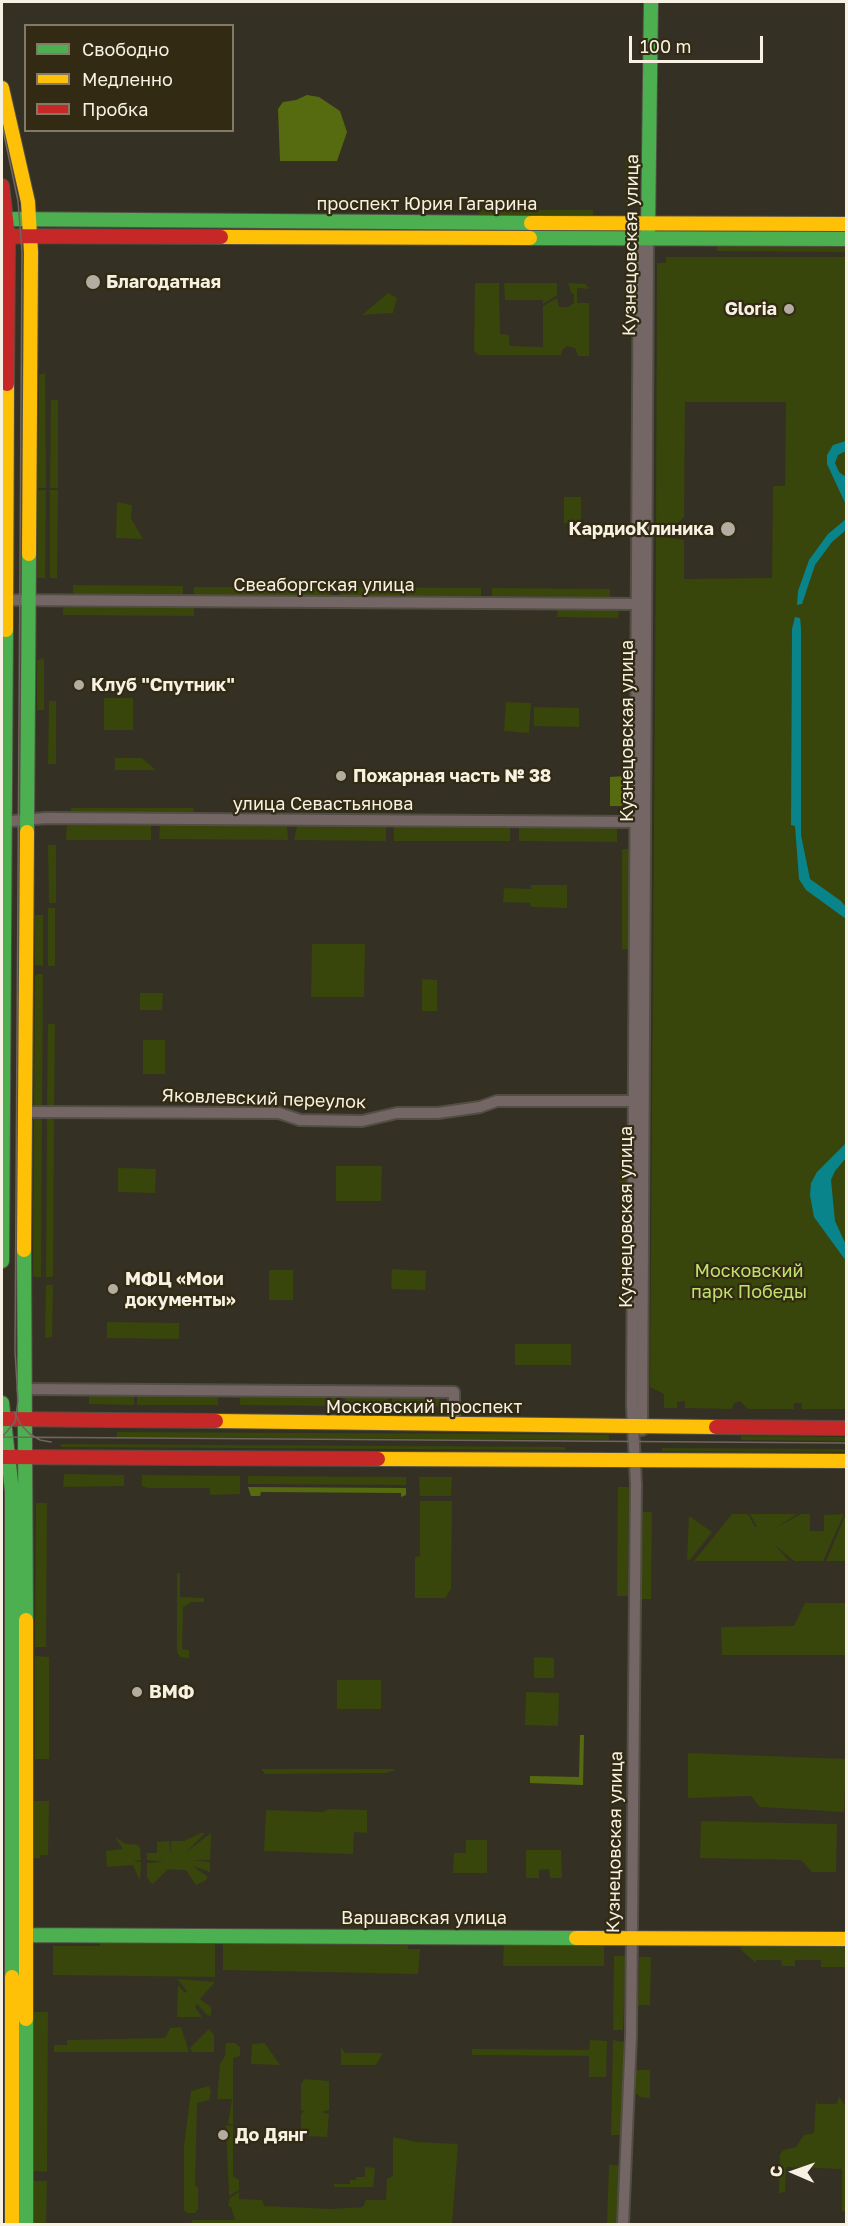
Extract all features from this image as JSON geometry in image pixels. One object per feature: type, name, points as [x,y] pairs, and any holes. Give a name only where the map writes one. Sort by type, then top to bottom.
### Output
[{"type":"main road","name":"Кузнецовская улица","points":[[641,2],[644,231]]},
{"type":"main road","name":"Кузнецовская улица","points":[[644,231],[651,2]]},
{"type":"main road","points":[[2,88],[30,220],[31,237],[23,1420],[12,1457],[13,1649],[6,1935],[12,2224]]},
{"type":"main road","points":[[2,186],[5,236],[2,1261]]},
{"type":"main road","name":"проспект Юрия Гагарина","points":[[4,219],[644,231],[846,239]]},
{"type":"main road","name":"проспект Юрия Гагарина","points":[[5,236],[644,231],[846,224]]},
{"type":"main road","points":[[3,1008],[25,1008]]},
{"type":"main road","points":[[2,1403],[2,1419],[12,1457],[26,1935],[26,2224]]},
{"type":"main road","name":"Московский проспект","points":[[2,1419],[846,1428]]},
{"type":"main road","points":[[12,1457],[846,1461]]},
{"type":"main road","name":"Варшавская улица","points":[[6,1935],[846,1939]]},
{"type":"street","name":"Кузнецовская улица","points":[[623,2224],[632,1937],[644,231]]},
{"type":"street","name":"Свеаборгская улица","points":[[4,600],[641,604]]},
{"type":"street","name":"улица Севастьянова","points":[[3,822],[28,819],[640,822]]},
{"type":"street","name":"Яковлевский переулок","points":[[25,1112],[279,1113],[318,1121],[362,1121],[397,1113],[438,1113],[472,1108],[497,1101],[638,1101]]},
{"type":"street","points":[[23,1389],[454,1392],[454,1425]]},
{"type":"green space","points":[[307,95],[319,97],[340,111],[347,132],[337,161],[280,161],[278,109],[283,102]]},
{"type":"green space","points":[[626,157],[635,157],[634,205],[626,204]]},
{"type":"green space","points":[[476,210],[593,210],[593,218],[480,216]]},
{"type":"green space","points":[[717,245],[846,246],[846,252],[717,251]]},
{"type":"green space","name":"Московский парк Победы","points":[[666,257],[846,257],[846,1409],[802,1409],[802,1403],[794,1403],[794,1409],[748,1409],[740,1401],[734,1403],[732,1409],[685,1408],[685,1401],[677,1402],[677,1408],[664,1408],[664,1394],[650,1387],[656,536],[684,540],[684,579],[772,578],[773,486],[785,486],[786,402],[685,402],[684,517],[677,524],[656,524],[657,263],[666,263]]},
{"type":"green space","points":[[475,283],[499,283],[500,334],[509,335],[509,346],[543,347],[543,306],[557,298],[559,307],[568,307],[574,303],[574,294],[571,293],[568,283],[586,284],[589,289],[577,288],[577,303],[589,303],[589,356],[578,356],[575,348],[567,346],[562,350],[561,355],[478,355],[474,351]]},
{"type":"green space","points":[[504,283],[557,283],[557,295],[543,304],[543,300],[505,300]]},
{"type":"green space","points":[[388,293],[397,298],[393,313],[362,315]]},
{"type":"green space","points":[[45,373],[46,488],[38,488],[39,375]]},
{"type":"green space","points":[[51,400],[58,400],[58,488],[50,488]]},
{"type":"green space","points":[[38,490],[46,490],[45,578],[37,578]]},
{"type":"green space","points":[[50,490],[58,490],[57,578],[50,578]]},
{"type":"green space","points":[[564,497],[581,497],[581,523],[564,523]]},
{"type":"green space","points":[[117,502],[132,505],[131,518],[143,539],[116,538]]},
{"type":"green space","points":[[73,585],[183,586],[183,595],[73,594]]},
{"type":"green space","points":[[194,587],[331,587],[331,596],[194,595]]},
{"type":"green space","points":[[340,587],[481,588],[481,596],[340,596]]},
{"type":"green space","points":[[492,588],[610,589],[610,598],[492,596]]},
{"type":"green space","points":[[63,607],[194,608],[194,616],[63,615]]},
{"type":"green space","points":[[558,609],[619,611],[618,618],[557,617]]},
{"type":"green space","points":[[44,658],[44,710],[37,710],[37,660]]},
{"type":"green space","points":[[104,698],[133,698],[133,730],[104,730]]},
{"type":"green space","points":[[49,701],[56,701],[56,764],[48,764]]},
{"type":"green space","points":[[506,702],[531,703],[529,733],[504,731]]},
{"type":"green space","points":[[534,707],[579,708],[579,727],[534,726]]},
{"type":"green space","points":[[115,758],[142,758],[156,770],[115,770]]},
{"type":"green space","points":[[624,776],[624,804],[610,806],[610,777]]},
{"type":"green space","points":[[71,808],[193,808],[194,813],[71,812]]},
{"type":"green space","points":[[67,825],[151,825],[151,840],[66,840]]},
{"type":"green space","points":[[160,825],[287,826],[288,840],[159,839]]},
{"type":"green space","points":[[297,826],[386,827],[386,841],[294,840]]},
{"type":"green space","points":[[394,827],[510,827],[510,841],[394,841]]},
{"type":"green space","points":[[519,827],[617,828],[617,842],[519,841]]},
{"type":"green space","points":[[48,845],[56,845],[56,903],[49,903]]},
{"type":"green space","points":[[622,849],[629,849],[628,949],[622,949]]},
{"type":"green space","points":[[531,885],[567,885],[567,908],[531,907],[530,903],[503,902],[504,888],[531,889]]},
{"type":"green space","points":[[48,908],[55,908],[55,966],[48,966]]},
{"type":"green space","points":[[35,915],[43,915],[43,966],[35,965]]},
{"type":"green space","points":[[312,944],[365,944],[364,997],[311,997]]},
{"type":"green space","points":[[43,974],[42,1108],[34,1106],[35,976]]},
{"type":"green space","points":[[422,979],[437,980],[437,1011],[422,1011]]},
{"type":"green space","points":[[140,993],[163,993],[162,1010],[140,1010]]},
{"type":"green space","points":[[48,1024],[55,1024],[54,1108],[47,1108]]},
{"type":"green space","points":[[143,1040],[165,1040],[165,1074],[143,1074]]},
{"type":"green space","points":[[42,1116],[41,1277],[36,1277],[33,1276],[34,1118]]},
{"type":"green space","points":[[47,1116],[54,1116],[53,1277],[46,1277]]},
{"type":"green space","points":[[620,1132],[627,1132],[627,1194],[620,1194]]},
{"type":"green space","points":[[336,1166],[382,1166],[381,1201],[336,1201]]},
{"type":"green space","points":[[118,1168],[156,1169],[155,1193],[118,1192]]},
{"type":"green space","points":[[620,1228],[627,1228],[626,1289],[620,1289]]},
{"type":"green space","points":[[392,1269],[426,1271],[425,1290],[391,1289]]},
{"type":"green space","points":[[269,1270],[293,1270],[293,1300],[269,1300]]},
{"type":"green space","points":[[46,1285],[53,1285],[52,1337],[45,1338]]},
{"type":"green space","points":[[107,1322],[179,1323],[179,1339],[107,1338]]},
{"type":"green space","points":[[515,1344],[571,1344],[571,1365],[515,1365]]},
{"type":"green space","points":[[89,1393],[134,1394],[134,1405],[89,1404]]},
{"type":"green space","points":[[137,1394],[218,1395],[218,1405],[137,1405]]},
{"type":"green space","points":[[240,1395],[338,1396],[338,1406],[240,1405]]},
{"type":"green space","points":[[345,1396],[388,1396],[389,1406],[345,1406]]},
{"type":"green space","points":[[392,1396],[440,1397],[439,1406],[392,1406]]},
{"type":"green space","points":[[117,1432],[609,1435],[609,1440],[117,1437]]},
{"type":"green space","points":[[741,1436],[846,1437],[846,1441],[741,1440]]},
{"type":"green space","points":[[61,1444],[565,1447],[565,1450],[61,1447]]},
{"type":"green space","points":[[662,1448],[846,1449],[846,1452],[662,1451]]},
{"type":"green space","points":[[64,1474],[124,1475],[124,1486],[63,1487]]},
{"type":"green space","points":[[142,1475],[240,1476],[240,1494],[210,1495],[210,1488],[148,1488],[142,1486]]},
{"type":"green space","points":[[248,1476],[406,1477],[406,1485],[248,1484]]},
{"type":"green space","points":[[419,1477],[452,1477],[451,1496],[420,1496]]},
{"type":"green space","points":[[248,1487],[406,1488],[406,1495],[401,1497],[401,1493],[261,1492],[260,1496],[251,1496]]},
{"type":"green space","points":[[618,1487],[629,1487],[628,1596],[617,1596]]},
{"type":"green space","points":[[420,1501],[452,1501],[451,1589],[445,1598],[415,1598],[415,1557],[420,1556]]},
{"type":"green space","points":[[36,1503],[47,1503],[46,1647],[35,1647]]},
{"type":"green space","points":[[642,1512],[652,1512],[651,1599],[641,1599]]},
{"type":"green space","points":[[732,1514],[748,1514],[757,1527],[750,1514],[797,1514],[775,1528],[801,1514],[810,1514],[810,1531],[824,1531],[824,1515],[844,1514],[823,1561],[794,1561],[775,1545],[789,1561],[694,1561]]},
{"type":"green space","points":[[846,1514],[846,1561],[826,1561]]},
{"type":"green space","points":[[689,1516],[712,1532],[690,1560],[687,1559]]},
{"type":"green space","points":[[177,1573],[180,1573],[180,1597],[204,1598],[204,1602],[192,1602],[183,1607],[182,1649],[189,1650],[189,1658],[180,1657],[177,1652]]},
{"type":"green space","points":[[805,1603],[846,1603],[846,1655],[722,1655],[721,1627],[794,1626]]},
{"type":"green space","points":[[35,1656],[49,1657],[49,1759],[35,1759]]},
{"type":"green space","points":[[534,1657],[554,1658],[554,1678],[534,1678]]},
{"type":"green space","points":[[337,1680],[381,1680],[381,1709],[337,1709]]},
{"type":"green space","points":[[526,1692],[559,1693],[558,1726],[525,1725]]},
{"type":"green space","points":[[580,1735],[584,1735],[583,1785],[530,1783],[530,1776],[579,1777]]},
{"type":"green space","points":[[688,1753],[846,1759],[844,1812],[760,1807],[751,1796],[688,1798]]},
{"type":"green space","points":[[261,1769],[396,1770],[385,1773],[265,1774]]},
{"type":"green space","points":[[34,1801],[49,1801],[48,1855],[41,1855],[40,1858],[34,1858]]},
{"type":"green space","points":[[329,1809],[367,1810],[367,1833],[354,1832],[353,1854],[264,1851],[266,1810],[323,1812]]},
{"type":"green space","points":[[701,1821],[837,1824],[836,1872],[812,1872],[801,1860],[700,1858]]},
{"type":"green space","points":[[205,1833],[185,1853],[211,1833],[210,1860],[193,1860],[210,1862],[210,1872],[193,1866],[208,1877],[206,1880],[196,1885],[186,1870],[168,1869],[153,1884],[150,1882],[147,1877],[147,1863],[163,1862],[147,1860],[147,1853],[157,1853],[157,1842],[169,1841],[171,1854],[171,1841],[184,1841]]},
{"type":"green space","points":[[115,1837],[126,1844],[138,1845],[140,1848],[141,1860],[133,1861],[141,1862],[140,1881],[133,1865],[107,1867],[106,1851],[123,1849]]},
{"type":"green space","points":[[466,1840],[487,1840],[487,1873],[453,1873],[454,1853],[466,1853]]},
{"type":"green space","points":[[526,1850],[561,1850],[562,1878],[550,1878],[549,1869],[539,1870],[539,1878],[526,1878]]},
{"type":"green space","points":[[223,1939],[408,1940],[408,1949],[420,1949],[418,1974],[223,1970]]},
{"type":"green space","points":[[504,1940],[604,1941],[604,1966],[503,1966]]},
{"type":"green space","points":[[100,1942],[215,1943],[215,1977],[53,1975],[53,1946],[100,1946]]},
{"type":"green space","points":[[742,1946],[846,1947],[846,1967],[821,1967],[821,1960],[795,1960],[795,1966],[782,1966],[781,1960],[756,1960],[756,1963],[740,1949]]},
{"type":"green space","points":[[614,1956],[626,1956],[623,2030],[613,2030]]},
{"type":"green space","points":[[639,1957],[651,1957],[650,2005],[638,2005]]},
{"type":"green space","points":[[177,1979],[215,1982],[200,1999],[211,2007],[211,2016],[207,2015],[197,2004],[195,2007],[202,2017],[177,2017],[178,1985],[185,1993],[187,1991]]},
{"type":"green space","points":[[34,2012],[48,2012],[47,2172],[34,2171]]},
{"type":"green space","points":[[181,2027],[189,2052],[54,2052],[54,2045],[67,2045],[67,2040],[165,2038],[170,2028]]},
{"type":"green space","points":[[209,2029],[214,2035],[214,2052],[192,2052],[190,2048]]},
{"type":"green space","points":[[590,2040],[607,2041],[606,2077],[589,2077],[589,2056],[472,2055],[472,2049],[589,2050]]},
{"type":"green space","points":[[613,2040],[624,2042],[621,2135],[611,2135]]},
{"type":"green space","points":[[226,2043],[235,2043],[240,2047],[240,2056],[233,2058],[233,2125],[228,2123],[232,2099],[217,2099],[220,2064],[225,2056]]},
{"type":"green space","points":[[264,2043],[280,2065],[251,2064],[252,2044]]},
{"type":"green space","points":[[341,2047],[345,2053],[383,2053],[376,2065],[341,2065]]},
{"type":"green space","points":[[636,2070],[650,2070],[650,2098],[640,2097],[636,2093]]},
{"type":"green space","points":[[304,2079],[329,2081],[329,2110],[321,2112],[329,2114],[327,2137],[301,2136],[301,2114],[304,2111],[301,2110],[301,2084]]},
{"type":"green space","points":[[209,2086],[211,2092],[209,2100],[197,2103],[195,2186],[198,2187],[198,2209],[195,2213],[187,2213],[184,2210],[184,2146],[191,2091]]},
{"type":"green space","points":[[839,2096],[846,2107],[846,2212],[842,2211],[842,2169],[786,2167],[785,2192],[779,2193],[780,2154],[784,2150],[796,2147],[804,2135],[814,2133],[816,2098],[817,2104],[837,2104]]},
{"type":"green space","points":[[226,2125],[233,2126],[233,2176],[239,2180],[239,2190],[229,2196]]},
{"type":"green space","points":[[393,2137],[416,2142],[458,2144],[452,2224],[190,2224],[193,2220],[235,2220],[231,2207],[228,2206],[230,2198],[239,2192],[239,2199],[262,2200],[264,2206],[331,2209],[363,2207],[366,2200],[386,2200],[387,2179],[393,2176]]},
{"type":"green space","points":[[609,2165],[619,2165],[617,2224],[607,2224]]},
{"type":"green space","points":[[365,2167],[375,2168],[373,2187],[334,2187],[334,2184],[350,2184],[350,2180],[356,2180],[356,2177],[365,2177]]},
{"type":"green space","points":[[34,2181],[47,2181],[46,2224],[33,2224]]},
{"type":"water","points":[[846,441],[846,451],[838,455],[835,463],[839,472],[846,477],[846,505],[827,464],[827,455],[833,445]]},
{"type":"water","points":[[846,519],[846,530],[832,542],[815,565],[802,604],[797,605],[798,591],[809,560],[828,534]]},
{"type":"water","points":[[795,617],[800,618],[801,628],[801,835],[810,879],[841,901],[846,907],[846,919],[806,890],[799,879],[795,826],[791,825],[792,629]]},
{"type":"water","points":[[846,1143],[846,1158],[831,1180],[835,1221],[846,1245],[846,1261],[814,1217],[810,1195],[811,1183],[817,1172]]},
{"type":"tram line","points":[[2,125],[18,201],[22,252],[15,1351],[18,1401],[15,1422],[2,1437]]},
{"type":"tram line","points":[[14,1412],[21,1425],[30,1434],[40,1440],[51,1442]]},
{"type":"tram line","points":[[2,1437],[846,1443]]},
{"type":"traffic: fast","points":[[648,232],[651,2]]},
{"type":"traffic: fast","points":[[2,219],[531,223]]},
{"type":"traffic: fast","points":[[530,238],[846,239]]},
{"type":"traffic: fast","points":[[27,832],[29,554]]},
{"type":"traffic: fast","points":[[2,1261],[6,630]]},
{"type":"traffic: fast","points":[[24,1250],[26,1620]]},
{"type":"traffic: fast","points":[[2,1403],[12,1491],[12,1977]]},
{"type":"traffic: fast","points":[[16,1935],[576,1938]]},
{"type":"traffic: fast","points":[[26,2019],[26,2224]]},
{"type":"traffic: slow","points":[[2,88],[28,202],[31,252],[29,554]]},
{"type":"traffic: slow","points":[[531,223],[846,224]]},
{"type":"traffic: slow","points":[[221,237],[530,238]]},
{"type":"traffic: slow","points":[[6,630],[7,384]]},
{"type":"traffic: slow","points":[[24,1250],[27,832]]},
{"type":"traffic: slow","points":[[216,1421],[716,1427]]},
{"type":"traffic: slow","points":[[378,1459],[846,1461]]},
{"type":"traffic: slow","points":[[26,1620],[26,2019]]},
{"type":"traffic: slow","points":[[576,1938],[846,1939]]},
{"type":"traffic: slow","points":[[12,1977],[12,2224]]},
{"type":"traffic: jam","points":[[2,186],[8,236],[7,384]]},
{"type":"traffic: jam","points":[[2,236],[221,237]]},
{"type":"traffic: jam","points":[[2,1419],[216,1421]]},
{"type":"traffic: jam","points":[[716,1427],[846,1428]]},
{"type":"traffic: jam","points":[[2,1457],[378,1459]]},
{"type":"place","name":"Благодатная","points":[[93,282]]},
{"type":"place","name":"Gloria","points":[[789,309]]},
{"type":"place","name":"КардиоКлиника","points":[[728,529]]},
{"type":"place","name":"Клуб \"Спутник\"","points":[[79,685]]},
{"type":"place","name":"Пожарная часть № 38","points":[[341,776]]},
{"type":"place","name":"МФЦ «Мои документы»","points":[[113,1289]]},
{"type":"place","name":"ВМФ","points":[[137,1692]]},
{"type":"place","name":"До Дянг","points":[[223,2135]]}]
